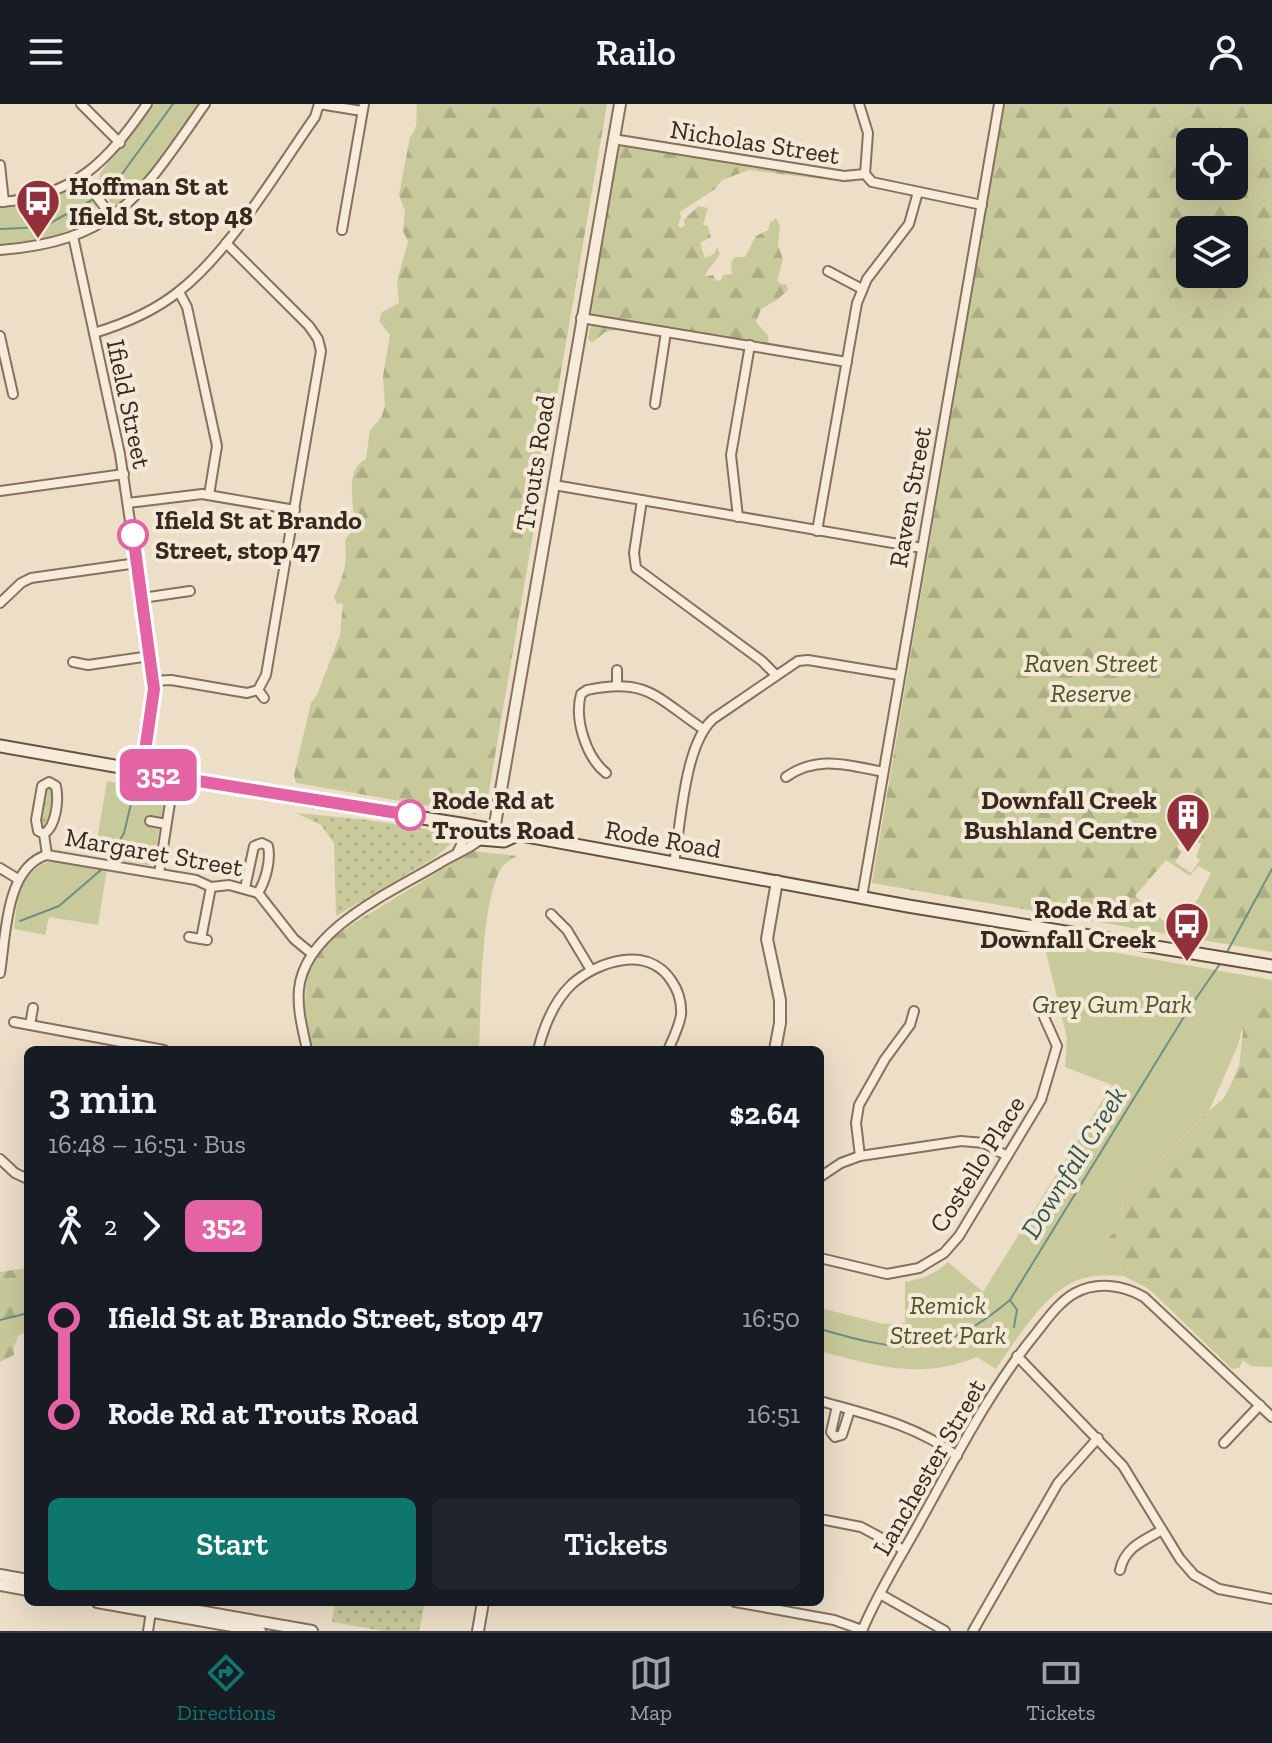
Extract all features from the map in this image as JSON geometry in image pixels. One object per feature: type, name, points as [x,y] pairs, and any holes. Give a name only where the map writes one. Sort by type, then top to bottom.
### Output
[{"type":"main road","points":[[0,746],[461,824],[487,832]]},
{"type":"main road","name":"Rode Road","points":[[487,832],[504,841],[518,834],[862,897],[1272,966]]},
{"type":"street","points":[[81,104],[120,143]]},
{"type":"street","points":[[0,165],[2,202],[41,196],[82,177],[103,161],[120,143],[147,104]]},
{"type":"street","points":[[0,250],[38,246],[73,236],[112,217],[147,186],[205,104]]},
{"type":"street","points":[[94,333],[138,317],[179,292],[226,243],[315,117],[319,104],[363,108],[342,230]]},
{"type":"street","name":"Trouts Road","points":[[487,832],[554,485],[620,104]]},
{"type":"street","points":[[859,104],[868,133],[865,174]]},
{"type":"street","name":"Raven Street","points":[[862,897],[999,104]]},
{"type":"street","name":"Nicholas Street","points":[[613,139],[844,176],[865,174],[872,182],[982,205]]},
{"type":"street","points":[[82,177],[112,217]]},
{"type":"street","points":[[817,531],[855,309],[862,289],[909,224],[918,192]]},
{"type":"street","name":"Ifield Street","points":[[73,236],[124,474],[150,656],[153,709],[142,772]]},
{"type":"street","points":[[153,681],[171,680],[261,694],[320,365],[320,344],[309,326],[226,243]]},
{"type":"street","points":[[828,271],[862,289]]},
{"type":"street","points":[[179,292],[187,307],[217,446],[209,495]]},
{"type":"street","points":[[581,318],[847,362]]},
{"type":"street","points":[[655,404],[666,332]]},
{"type":"street","points":[[0,336],[13,394]]},
{"type":"street","points":[[738,517],[731,455],[750,345]]},
{"type":"street","points":[[0,491],[124,474]]},
{"type":"street","points":[[554,485],[922,548]]},
{"type":"street","points":[[128,503],[189,494],[295,510]]},
{"type":"street","points":[[642,500],[634,553],[636,568],[762,661],[776,675]]},
{"type":"street","points":[[0,603],[17,586],[31,578],[137,563]]},
{"type":"street","points":[[142,598],[190,591]]},
{"type":"street","points":[[73,662],[88,665],[150,656]]},
{"type":"street","points":[[674,863],[694,748],[703,729],[713,719],[793,663],[808,660],[899,675]]},
{"type":"street","points":[[617,670],[617,686]]},
{"type":"street","points":[[606,773],[590,754],[584,734],[580,700],[581,694],[587,690],[633,686],[647,690],[703,729]]},
{"type":"street","points":[[786,777],[819,762],[883,772]]},
{"type":"street","points":[[44,834],[38,831],[36,820],[42,786],[49,782],[55,785],[57,793],[51,826],[44,834],[47,855]]},
{"type":"street","points":[[159,873],[170,803]]},
{"type":"street","points":[[150,821],[166,824]]},
{"type":"street","points":[[458,852],[464,839],[461,824]]},
{"type":"street","points":[[306,1046],[299,995],[303,969],[311,953],[336,927],[487,832]]},
{"type":"street","points":[[245,888],[254,846],[262,843],[268,846],[269,853],[264,881],[258,893]]},
{"type":"street","name":"Margaret Street","points":[[18,879],[33,861],[47,855],[159,873],[200,881],[211,887],[226,885],[245,888],[258,893],[294,939],[311,953]]},
{"type":"street","points":[[0,868],[18,879],[0,973]]},
{"type":"street","points":[[775,1046],[780,1000],[767,939],[777,881]]},
{"type":"street","points":[[189,937],[204,940],[211,887]]},
{"type":"street","points":[[551,914],[567,930],[591,970]]},
{"type":"street","points":[[539,1046],[559,999],[573,983],[591,970],[632,959],[655,965],[668,975],[679,995],[681,1009],[670,1046]]},
{"type":"street","points":[[30,1025],[33,1008]]},
{"type":"street","points":[[860,1156],[856,1123],[859,1105],[885,1059],[910,1025],[914,1011]]},
{"type":"street","name":"Costello Place","points":[[824,1259],[887,1274],[910,1271],[928,1264],[952,1246],[1041,1100],[1056,1056],[1057,1041],[1044,1017]]},
{"type":"street","points":[[14,1022],[143,1046]]},
{"type":"street","points":[[824,1174],[860,1156],[967,1141],[984,1143],[1007,1156]]},
{"type":"street","points":[[0,1159],[24,1177]]},
{"type":"street","name":"Lanchester Street","points":[[862,1631],[904,1550],[1017,1356],[1054,1311],[1073,1294],[1109,1286],[1136,1292],[1260,1405]]},
{"type":"street","points":[[1017,1356],[1098,1438],[1131,1478],[1188,1569],[1202,1581],[1219,1589],[1272,1599]]},
{"type":"street","points":[[824,1402],[915,1429],[937,1440],[957,1456]]},
{"type":"street","points":[[1224,1443],[1260,1405],[1272,1417]]},
{"type":"street","points":[[837,1406],[831,1432],[835,1437],[842,1435],[850,1410]]},
{"type":"street","points":[[973,1631],[1058,1483],[1098,1438]]},
{"type":"street","points":[[824,1520],[871,1531],[904,1550]]},
{"type":"street","points":[[1120,1570],[1129,1550],[1162,1530]]},
{"type":"street","points":[[0,1575],[24,1579]]},
{"type":"street","points":[[0,1585],[24,1589]]},
{"type":"street","points":[[880,1594],[945,1631]]},
{"type":"street","points":[[478,1631],[482,1606]]},
{"type":"street","points":[[757,1606],[828,1619],[862,1631]]},
{"type":"street","points":[[150,1607],[272,1628],[312,1631]]},
{"type":"street","points":[[148,1631],[150,1607]]},
{"type":"street","points":[[150,1607],[260,1631]]},
{"type":"green space","points":[[154,104],[200,104],[138,192],[121,205],[111,203],[99,187],[100,173]]},
{"type":"green space","points":[[417,104],[607,104],[486,808],[476,814],[296,783],[294,775],[311,703],[340,635],[343,603],[337,604],[334,597],[345,565],[345,541],[354,525],[352,479],[359,464],[366,459],[370,430],[381,418],[385,406],[383,376],[390,335],[379,321],[382,312],[399,303],[397,281],[408,242],[403,231],[405,211],[399,195],[410,137],[416,125]]},
{"type":"green space","name":"Raven Street Reserve","points":[[1004,104],[1272,104],[1272,952],[872,883]],"holes":[[[1184,835],[1201,844],[1196,857],[1200,860],[1191,873],[1175,862],[1182,851],[1177,848]],[[1166,860],[1190,876],[1198,866],[1211,873],[1198,899],[1172,928],[1135,896]]]},
{"type":"green space","points":[[622,144],[861,184],[749,170],[722,180],[715,189],[680,212],[678,225],[681,228],[685,226],[684,220],[698,206],[708,208],[703,225],[708,226],[711,237],[700,243],[705,258],[714,254],[717,248],[720,253],[705,276],[713,275],[716,281],[721,280],[723,275],[732,274],[734,258],[745,257],[756,236],[768,230],[776,218],[780,226],[778,245],[783,259],[777,281],[786,284],[788,290],[761,309],[756,322],[768,336],[769,343],[620,321],[616,330],[605,332],[592,343],[588,339],[594,324],[587,304],[613,160]]},
{"type":"green space","points":[[74,190],[86,193],[96,207],[92,220],[43,241],[0,245],[0,208],[33,203]]},
{"type":"green space","points":[[107,781],[166,791],[153,863],[148,865],[117,860],[95,852]]},
{"type":"green space","points":[[46,786],[51,787],[55,799],[52,800],[47,829],[41,830],[39,811],[42,811]]},
{"type":"green space","points":[[296,813],[450,833],[453,834],[452,842],[436,857],[336,916],[334,843],[321,825]]},
{"type":"green space","points":[[472,851],[517,856],[502,867],[489,904],[483,955],[479,1046],[311,1046],[305,1017],[307,975],[318,954],[354,923]]},
{"type":"green space","points":[[51,861],[107,869],[98,925],[49,917],[45,935],[14,929],[26,879],[40,865]]},
{"type":"green space","name":"Remick Street Park","points":[[1043,940],[1255,977],[1238,1045],[1209,1111],[1122,1200],[1123,1223],[1109,1237],[1124,1276],[1087,1277],[1056,1293],[1033,1317],[996,1369],[977,1357],[957,1364],[918,1369],[879,1366],[824,1352],[824,1309],[884,1324],[905,1323],[905,1282],[928,1275],[948,1262],[983,1292],[1112,1085],[1065,1067],[1067,1038]]},
{"type":"green space","points":[[1255,977],[1272,980],[1272,1367],[1251,1366],[1243,1360],[1239,1368],[1232,1369],[1149,1289],[1124,1276],[1109,1237],[1123,1223],[1122,1200],[1225,1097],[1239,1066],[1243,1031],[1239,1021],[1246,984]]},
{"type":"green space","points":[[24,1269],[24,1333],[18,1336],[14,1355],[0,1362],[0,1272]]},
{"type":"green space","points":[[334,1606],[424,1606],[419,1631],[384,1631],[332,1622]]},
{"type":"waterway","points":[[103,193],[119,178],[173,104]]},
{"type":"waterway","points":[[0,229],[43,227],[92,200]]},
{"type":"waterway","points":[[109,859],[124,833],[135,787]]},
{"type":"waterway","points":[[20,921],[59,906],[102,869]]},
{"type":"waterway","name":"Downfall Creek","points":[[1227,952],[1272,869]]},
{"type":"waterway","name":"Downfall Creek","points":[[824,1330],[875,1343],[920,1346],[962,1333],[1010,1300],[1190,1007],[1222,961]]},
{"type":"waterway","points":[[1010,1300],[1017,1310],[1014,1327]]},
{"type":"waterway","name":"Downfall Creek","points":[[0,1320],[24,1314]]},
{"type":"bus line","name":"352","points":[[133,535],[154,689],[142,772],[410,815]]},
{"type":"place","name":"Hoffman St at Ifield St, stop 48","points":[[38,240]]},
{"type":"place","name":"Ifield St at Brando Street, stop 47","points":[[133,535]]},
{"type":"place","name":"Rode Rd at Trouts Road","points":[[410,815]]},
{"type":"place","name":"Downfall Creek Bushland Centre","points":[[1188,854]]},
{"type":"place","name":"Rode Rd at Downfall Creek","points":[[1187,963]]},
{"type":"park label","name":"Grey Gum Park","points":[[1112,1004]]}]
